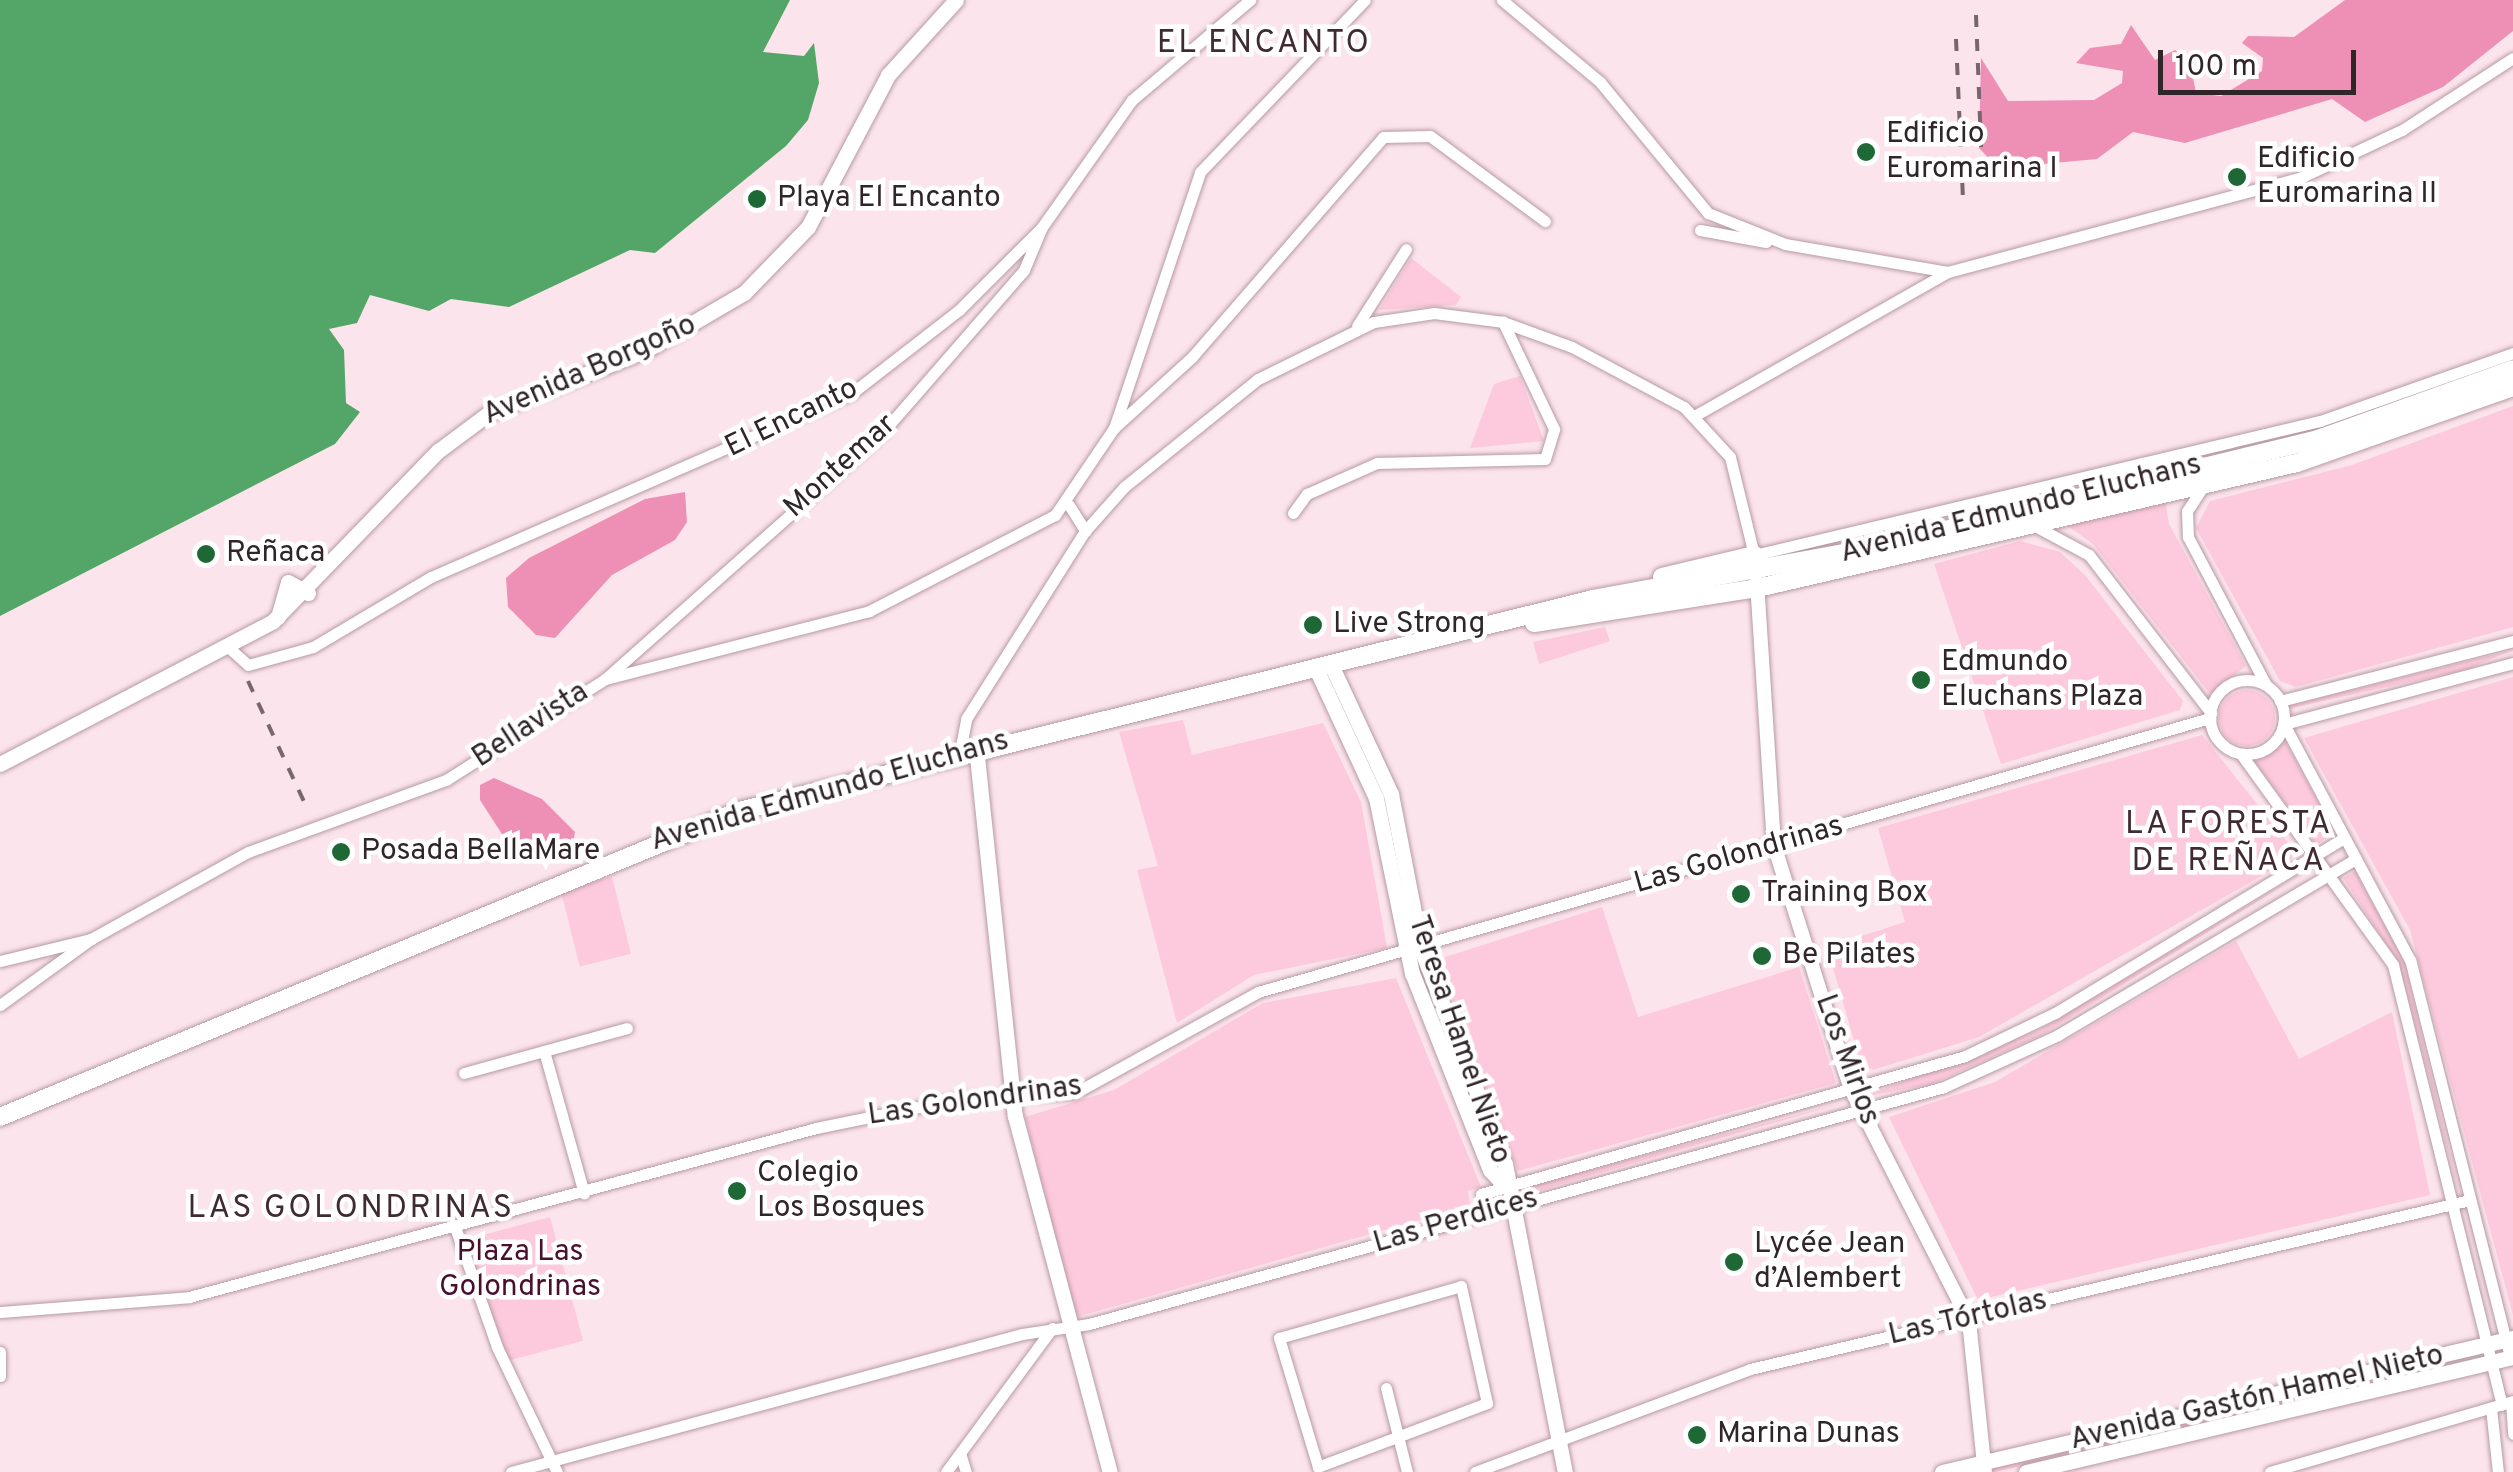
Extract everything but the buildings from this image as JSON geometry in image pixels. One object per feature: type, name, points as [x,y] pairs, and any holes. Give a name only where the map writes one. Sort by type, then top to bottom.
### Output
[{"type":"main road","name":"Avenida Borgoño","points":[[0,764],[278,617],[308,593],[471,424],[648,350],[762,278],[814,217],[896,63],[956,0]]},
{"type":"main road","name":"Avenida Edmundo Eluchans","points":[[0,1118],[633,848],[968,749],[1756,572],[2119,478],[2411,409],[2513,369]]},
{"type":"main road","name":"Avenida Edmundo Eluchans","points":[[1522,623],[1612,595],[2031,525],[2209,482],[2450,414],[2513,387]]},
{"type":"main road","points":[[2386,402],[2450,414]]},
{"type":"main road","points":[[2113,505],[2119,478]]},
{"type":"main road","name":"Teresa Hamel Nieto","points":[[1326,671],[1376,798],[1414,951],[1505,1164],[1506,1187],[1565,1472]]},
{"type":"main road","points":[[968,749],[1012,1099],[1110,1472]]},
{"type":"main road","name":"Avenida Gastón Hamel Nieto","points":[[1942,1472],[1984,1467],[2509,1338]]},
{"type":"main road","name":"Avenida Gastón Hamel Nieto","points":[[2026,1472],[2512,1357]]},
{"type":"street","name":"El Encanto","points":[[227,646],[248,665],[312,647],[430,577],[792,426],[904,356],[1042,227],[1132,100],[1250,0]]},
{"type":"street","points":[[1085,532],[1069,505],[1114,428],[1200,172],[1365,0]]},
{"type":"street","points":[[1502,0],[1613,95],[1700,206],[1785,244]]},
{"type":"street","points":[[1696,415],[1948,272],[2302,177],[2402,130],[2513,58]]},
{"type":"street","points":[[1114,428],[1192,357],[1382,137],[1430,136],[1544,222]]},
{"type":"street","name":"Montemar","points":[[605,679],[906,408],[1024,270],[1042,227]]},
{"type":"street","points":[[1700,230],[1948,272]]},
{"type":"street","points":[[1355,329],[1406,249]]},
{"type":"street","points":[[968,749],[966,719],[1085,532],[1198,420],[1355,329],[1434,313],[1503,322],[1572,346],[1696,415],[1734,467],[1756,572]]},
{"type":"street","points":[[1293,513],[1308,494],[1377,463],[1546,459],[1554,429],[1503,322]]},
{"type":"street","points":[[2119,478],[2386,402],[2513,352]]},
{"type":"street","points":[[2209,482],[2187,511],[2188,536],[2266,685],[2280,701],[2284,724],[2415,976],[2512,1357]]},
{"type":"street","name":"Bellavista","points":[[0,961],[91,939],[248,852],[446,780],[605,679],[869,611],[1069,505]]},
{"type":"street","points":[[2031,525],[2089,555],[2210,716],[2219,742],[2241,754],[2331,873],[2393,965],[2491,1362],[2513,1434]]},
{"type":"street","name":"Los Mirlos","points":[[1756,572],[1774,845],[1850,1090],[1969,1321],[1984,1467]]},
{"type":"street","points":[[2280,701],[2513,641]]},
{"type":"street","points":[[2241,754],[2268,748],[2284,724],[2513,662]]},
{"type":"street","points":[[2210,716],[2230,684],[2266,685]]},
{"type":"street","name":"Las Golondrinas","points":[[0,1312],[173,1300],[871,1115],[1087,1089],[1248,996],[1414,951],[2210,716]]},
{"type":"street","name":"Las Perdices","points":[[1480,1194],[1934,1068],[2026,1029],[2344,838]]},
{"type":"street","name":"Las Perdices","points":[[511,1472],[557,1470],[1052,1328],[1070,1328],[1944,1087],[2025,1052],[2356,859]]},
{"type":"street","points":[[0,1005],[91,939]]},
{"type":"street","points":[[464,1073],[627,1028]]},
{"type":"street","points":[[544,1050],[584,1193]]},
{"type":"street","name":"Las Tórtolas","points":[[1475,1472],[1750,1369],[1969,1321],[2470,1200]]},
{"type":"street","points":[[454,1226],[557,1470]]},
{"type":"street","points":[[1461,1286],[1487,1403],[1396,1440],[1318,1466],[1279,1338],[1461,1286]]},
{"type":"street","points":[[946,1472],[1052,1328]]},
{"type":"street","points":[[0,1352],[0,1376]]},
{"type":"street","points":[[1386,1388],[1396,1440],[1408,1472]]},
{"type":"street","points":[[2270,1472],[2504,1404]]},
{"type":"street","points":[[2498,1472],[2504,1404]]},
{"type":"street","points":[[961,1456],[966,1472]]},
{"type":"green space","points":[[1411,258],[1461,297],[1456,305],[1379,310]]},
{"type":"green space","points":[[1520,376],[1544,441],[1470,448],[1494,384]]},
{"type":"green space","points":[[2513,406],[2513,627],[2296,687],[2280,681],[2196,528],[2210,501],[2352,465]]},
{"type":"green space","points":[[2109,477],[1854,546],[1656,582],[1851,539]]},
{"type":"green space","points":[[2165,498],[2169,524],[2246,666],[2210,694],[2093,544],[2064,523]]},
{"type":"green space","points":[[2020,541],[2060,552],[2085,575],[2183,701],[2180,710],[2001,764],[1934,564]]},
{"type":"green space","points":[[1605,627],[1610,641],[1539,664],[1533,642]]},
{"type":"green space","points":[[2513,650],[2465,670],[2291,708],[2292,705]]},
{"type":"green space","points":[[2513,677],[2513,1315],[2410,930],[2304,738]]},
{"type":"green space","points":[[2247,690],[2267,698],[2275,718],[2267,738],[2247,746],[2227,738],[2219,718],[2227,698]]},
{"type":"green space","points":[[1183,720],[1192,755],[1323,723],[1361,802],[1387,948],[1254,975],[1177,1023],[1137,870],[1158,866],[1119,732]]},
{"type":"green space","points":[[2202,735],[2293,849],[2291,859],[1979,1037],[1873,1070],[1861,1065],[1827,947],[1905,922],[1878,828]]},
{"type":"green space","points":[[2285,741],[2335,832],[2316,845],[2254,761]]},
{"type":"green space","points":[[2314,866],[2042,1035],[1932,1084],[1863,1097],[2039,1030]]},
{"type":"green space","points":[[2355,871],[2405,964],[2460,1196],[2399,963],[2343,878]]},
{"type":"green space","points":[[612,877],[631,954],[580,966],[561,890]]},
{"type":"green space","points":[[1602,907],[1638,1017],[1799,967],[1836,1083],[1518,1171],[1440,968],[1445,957]]},
{"type":"green space","points":[[2236,941],[2299,1059],[2392,1012],[2430,1195],[1978,1300],[1889,1117],[1995,1082]]},
{"type":"green space","points":[[1396,978],[1481,1187],[1468,1191],[1470,1206],[1076,1317],[1025,1117],[1114,1090],[1263,1003]]},
{"type":"green space","points":[[1846,1102],[1531,1193],[1527,1190],[1529,1186]]},
{"type":"green space","name":"Plaza Las Golondrinas","points":[[550,1217],[583,1341],[498,1363],[465,1240]]},
{"type":"green space","points":[[2476,1356],[2238,1418],[1994,1472],[1993,1466]]},
{"type":"shaded area","points":[[0,0],[790,0],[763,52],[804,56],[814,43],[819,83],[808,120],[786,146],[655,253],[630,250],[509,307],[451,299],[429,311],[370,295],[357,323],[329,329],[344,350],[346,403],[360,412],[335,444],[0,616]]},
{"type":"shaded area","points":[[2345,0],[2513,0],[2513,31],[2443,87],[2365,122],[2332,99],[2185,143],[2133,132],[2097,159],[1998,168],[1979,148],[1981,58],[2008,101],[2094,100],[2122,83],[2123,71],[2076,63],[2090,48],[2121,44],[2131,25],[2155,60],[2175,50],[2190,62],[2196,93],[2221,96],[2262,71],[2263,58],[2242,43],[2248,36],[2294,37]]},
{"type":"shaded area","points":[[685,492],[687,522],[675,540],[612,575],[555,638],[536,635],[508,607],[506,578],[529,558],[645,499]]},
{"type":"shaded area","points":[[494,778],[542,799],[575,832],[572,847],[518,859],[480,800],[480,785]]},
{"type":"railway","points":[[1976,15],[1982,172]]},
{"type":"railway","points":[[1956,39],[1963,202]]},
{"type":"railway","points":[[248,681],[306,806]]},
{"type":"place","name":"Edificio Euromarina I","points":[[1866,152]]},
{"type":"place","name":"Edificio Euromarina II","points":[[2237,177]]},
{"type":"place","name":"Playa El Encanto","points":[[757,199]]},
{"type":"place","name":"Reñaca","points":[[206,554]]},
{"type":"place","name":"Live Strong","points":[[1313,625]]},
{"type":"place","name":"Edmundo Eluchans Plaza","points":[[1921,680]]},
{"type":"place","name":"Posada BellaMare","points":[[341,852]]},
{"type":"place","name":"Training Box","points":[[1741,894]]},
{"type":"place","name":"Be Pilates","points":[[1762,956]]},
{"type":"place","name":"Colegio Los Bosques","points":[[737,1191]]},
{"type":"place","name":"Lycée Jean d’Alembert","points":[[1734,1262]]},
{"type":"place","name":"Marina Dunas","points":[[1697,1435]]},
{"type":"district","name":"EL ENCANTO","points":[[1264,44]]},
{"type":"district","name":"LA FORESTA DE REÑACA","points":[[2229,844]]},
{"type":"district","name":"LAS GOLONDRINAS","points":[[351,1209]]}]
